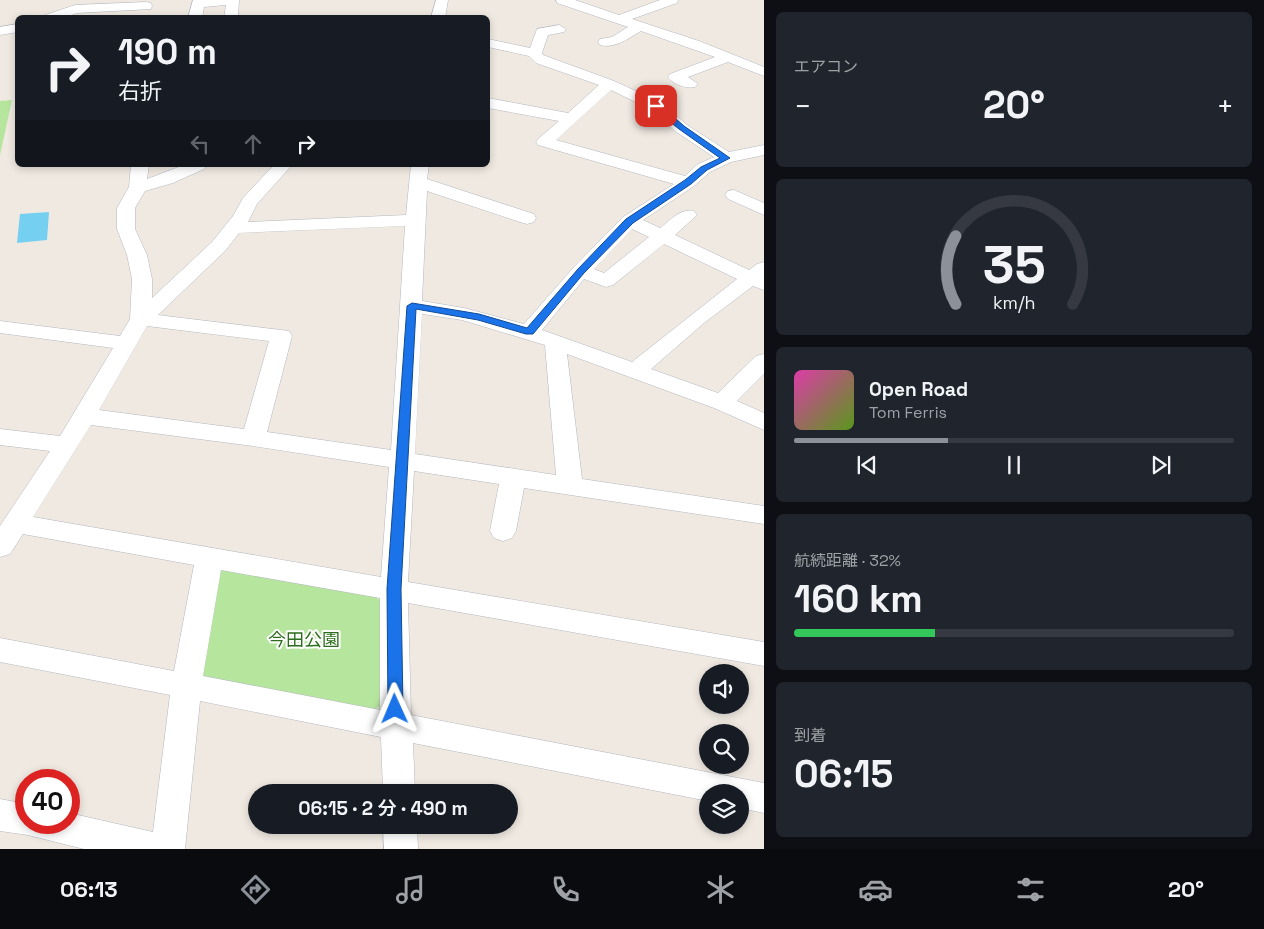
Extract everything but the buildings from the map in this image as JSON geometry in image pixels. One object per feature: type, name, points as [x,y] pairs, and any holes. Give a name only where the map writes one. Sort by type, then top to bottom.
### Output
[{"type":"street","points":[[439,15],[442,0]]},
{"type":"street","points":[[562,0],[729,57],[764,72]]},
{"type":"street","points":[[620,19],[672,0]]},
{"type":"street","points":[[196,15],[198,3],[233,2],[231,15]]},
{"type":"street","points":[[58,15],[75,9],[146,8]]},
{"type":"street","points":[[605,42],[616,40],[639,26]]},
{"type":"street","points":[[0,31],[15,28]]},
{"type":"street","points":[[559,29],[542,32],[535,53],[537,58],[609,84],[656,106],[681,128],[707,145],[764,150]]},
{"type":"street","points":[[490,42],[535,53]]},
{"type":"street","points":[[690,84],[675,77],[729,57]]},
{"type":"street","points":[[748,65],[764,58]]},
{"type":"street","points":[[609,84],[544,142],[688,182]]},
{"type":"street","points":[[490,104],[571,118]]},
{"type":"street","points":[[529,332],[581,271],[630,221],[688,182],[733,146],[764,136]]},
{"type":"street","points":[[140,167],[138,187],[126,208],[126,229],[137,254],[142,279],[141,319]]},
{"type":"street","points":[[138,187],[167,179],[194,167]]},
{"type":"street","points":[[281,167],[249,202],[234,228],[206,259],[141,319],[67,445],[6,534],[209,558],[764,654]]},
{"type":"street","points":[[399,784],[394,589],[419,174],[527,218]]},
{"type":"street","points":[[734,195],[764,210]]},
{"type":"street","points":[[581,271],[606,280],[688,215]]},
{"type":"street","points":[[234,228],[415,220]]},
{"type":"street","points":[[630,221],[760,276]]},
{"type":"street","points":[[636,370],[697,319],[760,276]]},
{"type":"street","points":[[412,306],[486,319],[529,332],[636,370],[722,403],[764,422]]},
{"type":"street","points":[[141,319],[281,336],[254,438]]},
{"type":"street","points":[[0,327],[126,343]]},
{"type":"street","points":[[555,342],[570,485]]},
{"type":"street","points":[[722,403],[764,361]]},
{"type":"street","points":[[84,416],[254,438],[764,516]]},
{"type":"street","points":[[0,437],[67,445]]},
{"type":"street","points":[[503,531],[513,477]]},
{"type":"street","points":[[168,849],[186,686],[209,558]]},
{"type":"street","points":[[0,650],[699,785]]},
{"type":"street","points":[[749,795],[764,798]]},
{"type":"street","points":[[0,815],[15,818]]},
{"type":"street","points":[[80,832],[156,849]]},
{"type":"street","points":[[400,834],[401,849]]},
{"type":"green space","points":[[12,100],[0,155],[0,101]]},
{"type":"green space","name":"今田公園","points":[[222,568],[372,594],[381,601],[382,705],[374,710],[207,680],[201,673],[214,573]]},
{"type":"water","points":[[49,212],[47,240],[17,243],[20,214]]},
{"type":"route","points":[[395,709],[394,589],[412,306],[494,320],[529,332],[581,271],[630,221],[688,182],[704,168],[726,158],[681,128],[656,106]]}]
